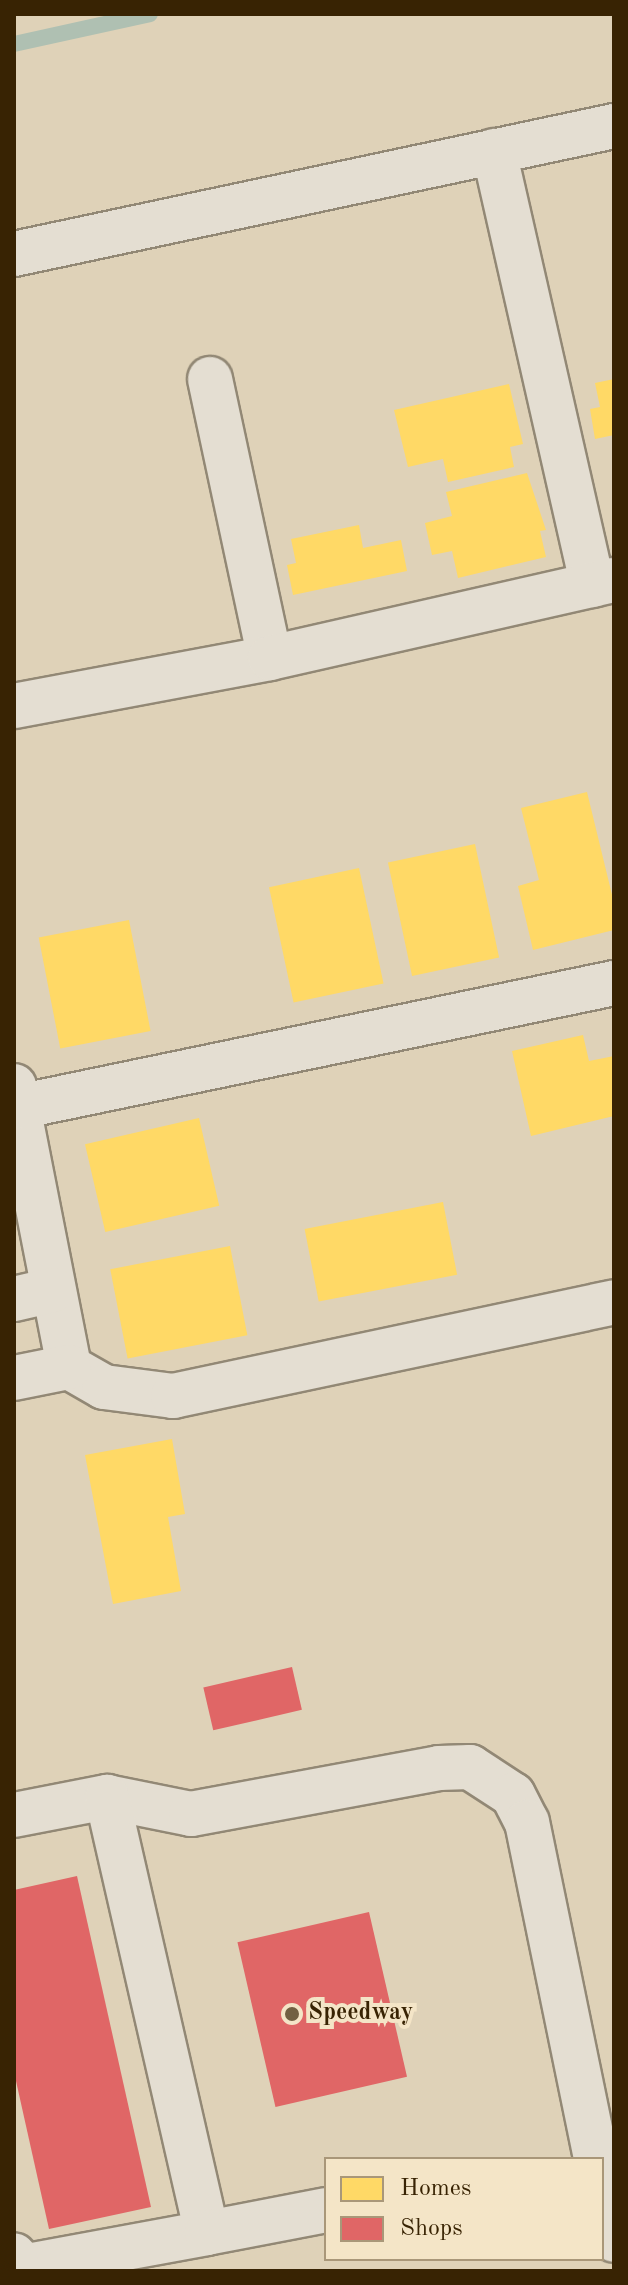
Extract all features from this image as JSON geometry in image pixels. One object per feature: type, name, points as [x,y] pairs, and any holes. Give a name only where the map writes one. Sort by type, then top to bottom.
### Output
[{"type":"lane","points":[[14,254],[614,126]]},
{"type":"lane","points":[[14,706],[270,658],[604,583],[494,151]]},
{"type":"lane","points":[[210,379],[270,658]]},
{"type":"lane","points":[[614,983],[16,1097],[34,1295],[69,1367],[104,1387],[173,1396],[614,1302]]},
{"type":"lane","points":[[14,1378],[69,1367]]},
{"type":"lane","points":[[14,1815],[107,1797],[191,1814],[439,1768],[470,1767],[491,1779],[513,1795],[527,1822],[592,2157]]},
{"type":"lane","points":[[107,1797],[207,2233]]},
{"type":"lane","points":[[604,2202],[614,2240]]},
{"type":"lane","points":[[14,2255],[17,2268],[324,2210]]},
{"type":"building: Homes","points":[[614,379],[614,435],[595,439],[590,409],[600,407],[595,383]]},
{"type":"building: Homes","points":[[509,384],[523,444],[510,447],[514,467],[448,482],[443,459],[408,467],[394,410]]},
{"type":"building: Homes","points":[[527,473],[546,530],[540,531],[546,557],[458,578],[452,551],[432,555],[425,523],[452,516],[446,492]]},
{"type":"building: Homes","points":[[359,525],[363,548],[401,540],[407,571],[293,595],[287,565],[296,563],[291,539]]},
{"type":"building: Homes","points":[[587,792],[614,903],[614,930],[533,950],[518,886],[539,880],[521,808]]},
{"type":"building: Homes","points":[[475,844],[499,957],[412,976],[388,863]]},
{"type":"building: Homes","points":[[359,868],[384,983],[294,1003],[269,887]]},
{"type":"building: Homes","points":[[129,920],[151,1031],[60,1048],[39,938]]},
{"type":"building: Homes","points":[[583,1035],[589,1061],[614,1056],[614,1116],[531,1136],[512,1051]]},
{"type":"building: Homes","points":[[199,1118],[219,1206],[105,1232],[85,1144]]},
{"type":"building: Homes","points":[[443,1202],[457,1275],[319,1302],[305,1229]]},
{"type":"building: Homes","points":[[230,1246],[247,1335],[128,1359],[110,1269]]},
{"type":"building: Homes","points":[[172,1439],[185,1514],[168,1517],[181,1591],[113,1604],[85,1455]]},
{"type":"building: Shops","points":[[292,1667],[302,1710],[213,1730],[203,1687]]},
{"type":"building: Shops","points":[[77,1876],[151,2207],[49,2229],[14,2072],[14,1890]]},
{"type":"building: Shops","points":[[369,1912],[407,2077],[275,2107],[237,1942]]},
{"type":"waterway","points":[[14,44],[150,14]]},
{"type":"place","name":"Speedway","points":[[292,2014]]}]
